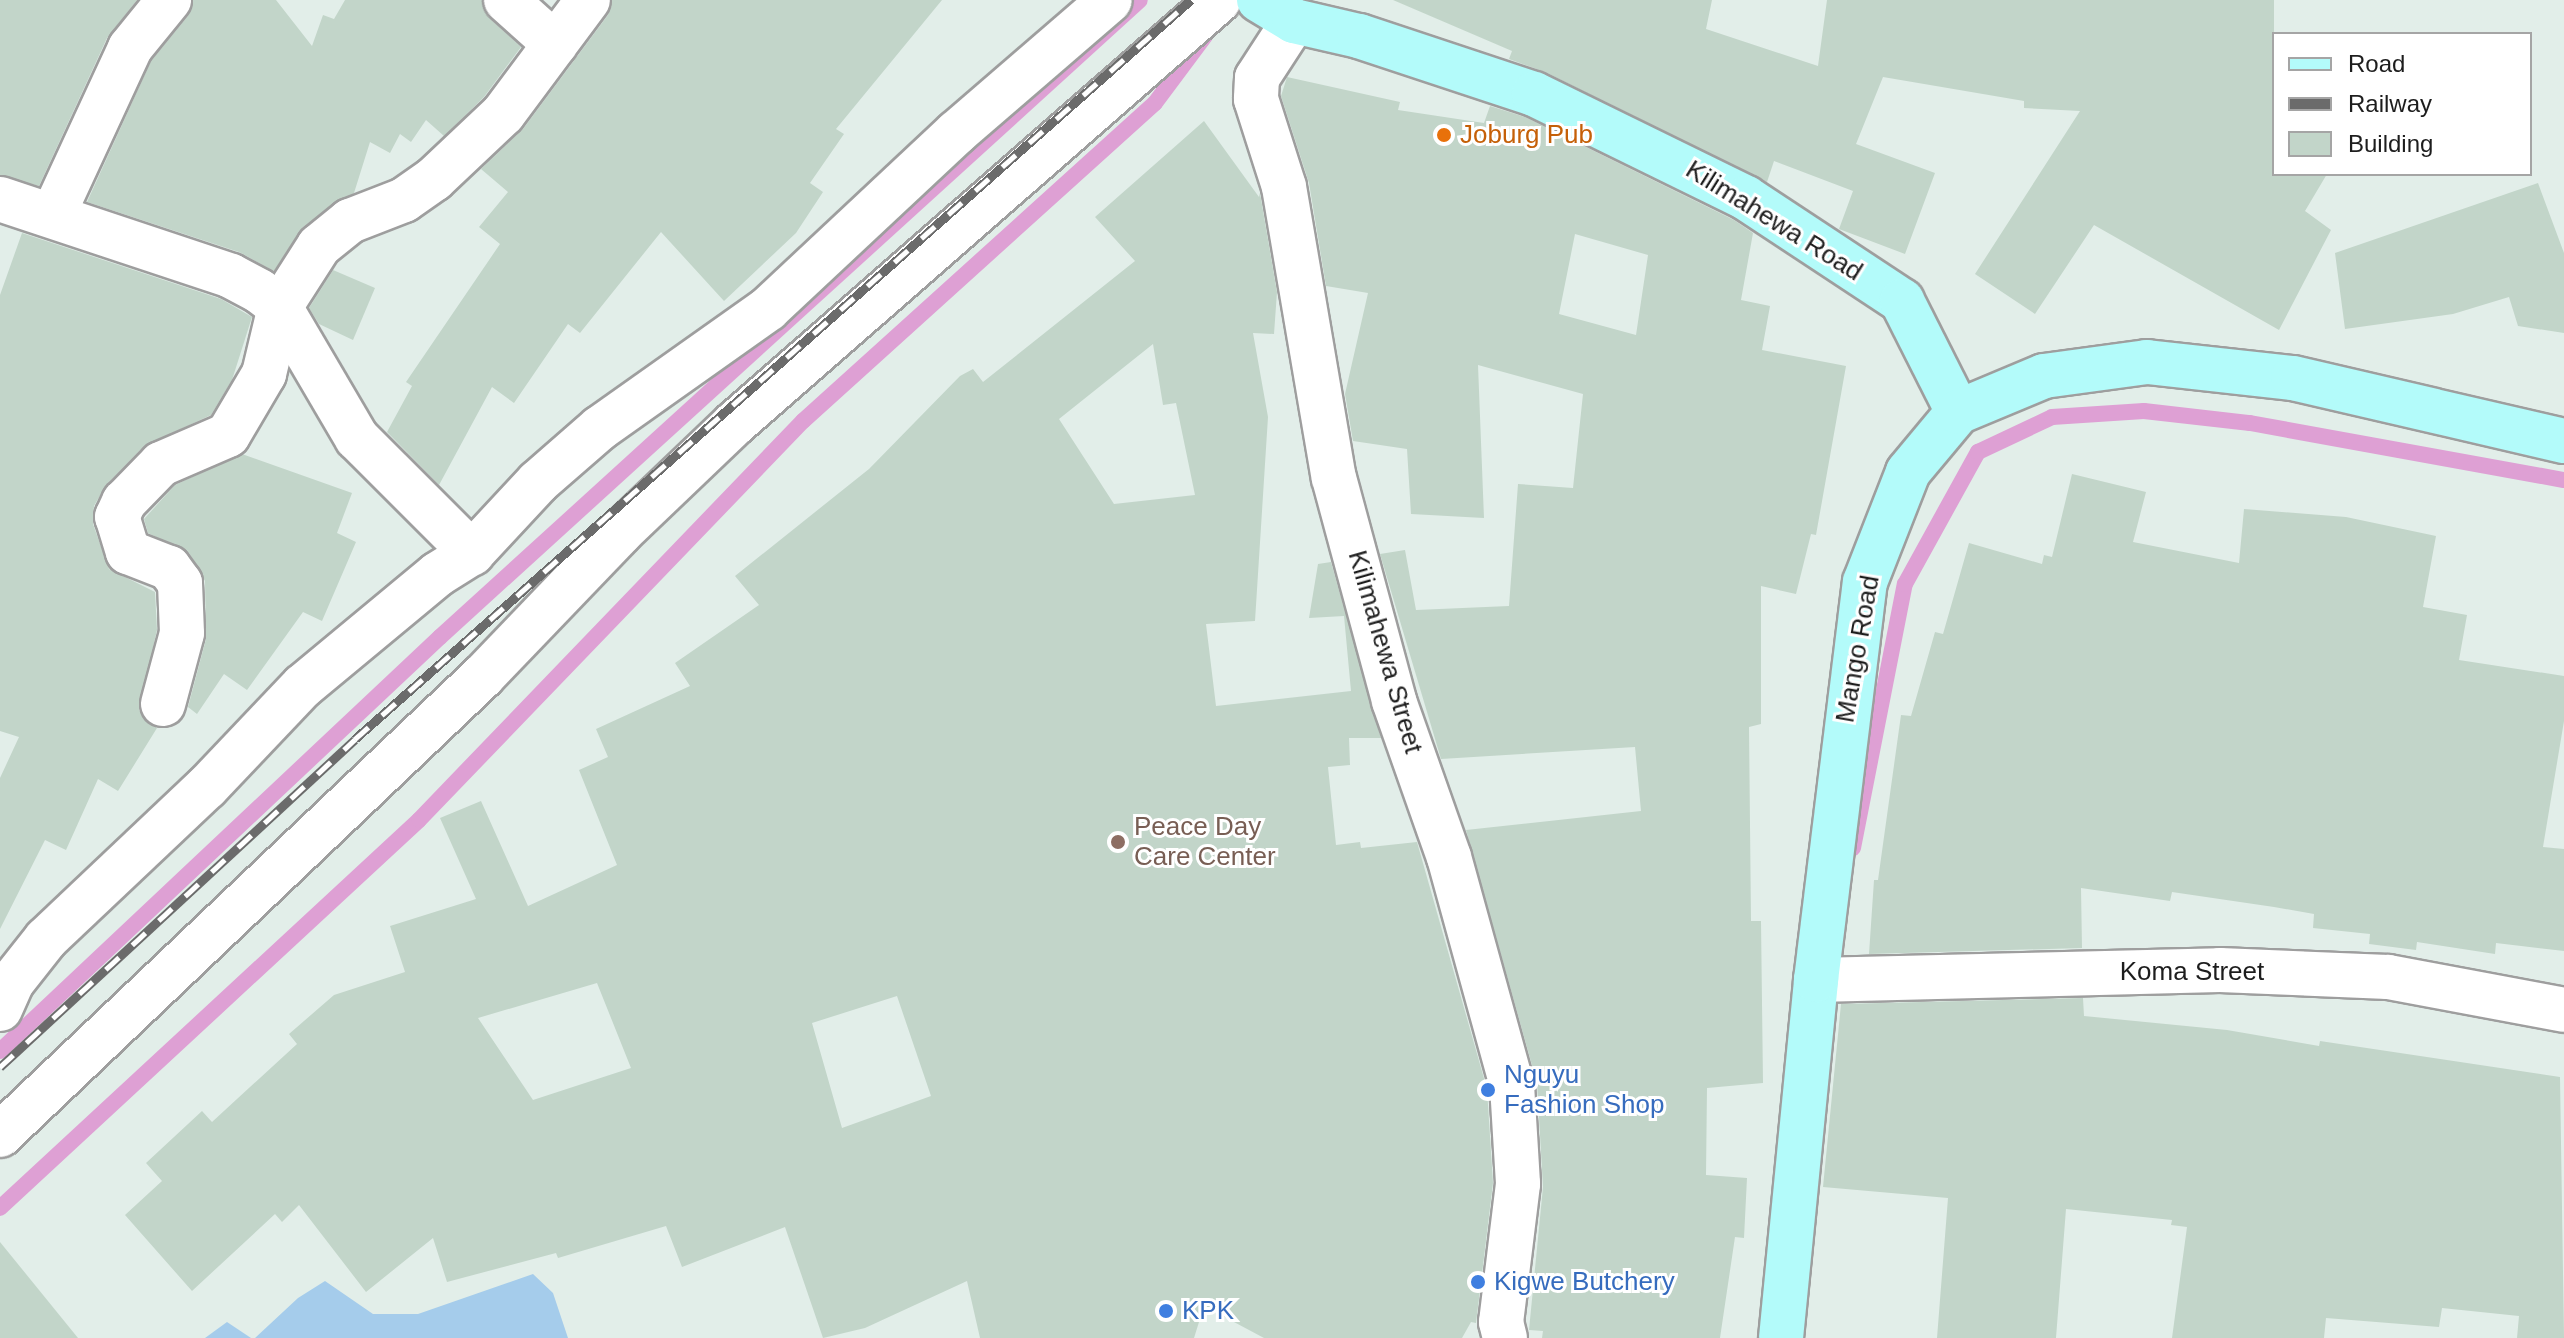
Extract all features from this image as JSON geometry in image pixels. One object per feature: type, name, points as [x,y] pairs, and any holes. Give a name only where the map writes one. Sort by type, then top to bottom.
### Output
[{"type":"street","points":[[53,215],[130,48],[169,0]]},
{"type":"street","points":[[506,0],[555,44]]},
{"type":"street","points":[[163,704],[182,633],[180,583],[169,568],[128,552],[117,517],[124,502],[161,464],[228,435],[264,374],[280,307],[319,246],[350,221],[404,200],[434,179],[503,114],[588,0]]},
{"type":"street","points":[[0,1009],[12,982],[46,939],[207,787],[303,686],[438,574],[472,553],[590,437],[768,309],[956,133],[1110,0]]},
{"type":"street","points":[[0,1135],[483,676],[620,533],[755,405],[1219,0]]},
{"type":"street","name":"Kilimahewa Road","points":[[1276,10],[1534,94],[1746,198],[1902,301],[1958,412]]},
{"type":"street","name":"Kilimahewa Street","points":[[1276,10],[1257,78],[1256,99],[1284,187],[1334,478],[1394,701],[1449,857],[1512,1085],[1518,1184],[1501,1322],[1505,1338]]},
{"type":"street","points":[[4,210],[53,215],[231,276],[280,307],[357,438],[472,553]]},
{"type":"street","name":"Mango Road","points":[[1781,1338],[1816,980],[1865,582],[1908,472],[1958,412],[2044,376],[2147,362],[2293,378],[2564,441]]},
{"type":"street","name":"Koma Street","points":[[1816,980],[2220,970],[2388,977],[2564,1010]]},
{"type":"shaded area","points":[[533,1274],[553,1293],[568,1338],[255,1338],[298,1298],[325,1281],[373,1314],[418,1314]]},
{"type":"shaded area","points":[[227,1322],[251,1338],[205,1338]]},
{"type":"building","points":[[0,0],[137,0],[107,38],[39,186],[0,175]]},
{"type":"building","points":[[193,0],[276,0],[312,46],[323,15],[334,19],[345,0],[482,0],[489,18],[521,47],[484,97],[444,136],[426,120],[411,142],[400,134],[390,153],[370,142],[354,193],[303,227],[274,271],[239,252],[87,202],[151,61],[188,16]]},
{"type":"building","points":[[612,0],[942,0],[836,129],[844,134],[810,183],[823,192],[796,233],[724,301],[661,232],[580,333],[568,324],[514,403],[492,387],[439,485],[387,432],[412,386],[406,382],[500,244],[479,227],[508,192],[481,169],[523,129],[608,15]]},
{"type":"building","points":[[1393,0],[1712,0],[1706,29],[1818,66],[1827,0],[2274,0],[2272,176],[2326,176],[2305,211],[2331,230],[2279,330],[2094,225],[2035,314],[1975,274],[2080,111],[2024,108],[2024,101],[1883,77],[1856,144],[1935,173],[1905,254],[1839,229],[1853,191],[1774,161],[1767,182],[1545,72],[1509,59],[1512,51]]},
{"type":"building","points":[[1287,77],[1400,102],[1398,110],[1484,123],[1490,106],[1525,117],[1734,220],[1753,233],[1741,300],[1770,306],[1762,350],[1846,366],[1816,535],[1811,534],[1796,594],[1761,586],[1761,724],[1749,727],[1751,921],[1761,921],[1763,1083],[1707,1088],[1706,1175],[1747,1178],[1744,1238],[1735,1237],[1720,1338],[1542,1338],[1543,1331],[1529,1330],[1543,1187],[1537,1083],[1466,830],[1641,811],[1635,747],[1441,759],[1380,554],[1405,550],[1416,610],[1509,606],[1518,484],[1573,488],[1583,394],[1478,365],[1484,518],[1411,514],[1407,449],[1353,441],[1345,394],[1368,293],[1326,286],[1309,183],[1281,96]],"holes":[[[1575,234],[1648,255],[1636,335],[1559,314]]]},
{"type":"building","points":[[1204,121],[1259,197],[1260,193],[1277,292],[1274,334],[1253,333],[1268,417],[1255,621],[1206,624],[1216,706],[1351,691],[1344,616],[1309,618],[1318,564],[1331,562],[1381,738],[1349,738],[1350,765],[1328,767],[1336,845],[1360,842],[1361,848],[1417,842],[1487,1089],[1493,1183],[1476,1323],[1471,1322],[1462,1338],[1264,1338],[1204,1306],[1194,1338],[980,1338],[967,1281],[865,1328],[823,1338],[785,1227],[682,1267],[666,1226],[558,1258],[556,1253],[447,1282],[433,1238],[366,1292],[299,1205],[282,1222],[275,1214],[192,1291],[125,1215],[162,1181],[146,1163],[202,1111],[212,1122],[297,1044],[289,1034],[334,995],[405,972],[390,926],[476,899],[440,818],[481,801],[528,906],[617,865],[579,770],[608,757],[596,729],[690,686],[675,663],[759,605],[735,576],[869,469],[960,376],[973,369],[983,382],[1135,261],[1095,217]],"holes":[[[1153,344],[1163,405],[1176,403],[1195,495],[1114,504],[1059,419]],[[597,983],[631,1068],[533,1100],[478,1018]],[[897,996],[931,1096],[842,1128],[812,1023]]]},
{"type":"building","points":[[2538,183],[2564,253],[2564,333],[2518,326],[2509,297],[2453,314],[2345,329],[2335,253]]},
{"type":"building","points":[[22,233],[221,299],[252,317],[232,380],[211,415],[144,446],[106,485],[94,506],[93,524],[109,569],[155,592],[157,630],[139,710],[157,728],[118,791],[98,779],[66,850],[45,840],[0,929],[0,778],[19,737],[0,731],[0,295]]},
{"type":"building","points":[[333,270],[375,288],[353,340],[319,324],[309,308]]},
{"type":"building","points":[[242,454],[352,493],[337,533],[356,542],[322,621],[303,612],[247,690],[224,674],[197,714],[188,707],[206,639],[205,581],[189,553],[148,533],[144,519],[175,485]]},
{"type":"building","points":[[2072,474],[2146,492],[2133,542],[2239,563],[2244,509],[2346,517],[2436,536],[2423,607],[2467,615],[2459,660],[2564,676],[2564,721],[2543,847],[2564,849],[2564,951],[2496,943],[2495,954],[2417,942],[2416,950],[2369,944],[2370,934],[2313,928],[2314,914],[2172,892],[2170,901],[2081,888],[2082,948],[1869,954],[1874,880],[1878,880],[1901,715],[1911,716],[1935,632],[1943,634],[1969,543],[2042,564],[2044,555],[2052,557]]},
{"type":"building","points":[[2083,998],[2084,1016],[2227,1030],[2319,1046],[2320,1041],[2560,1077],[2564,1338],[2517,1338],[2519,1316],[2442,1308],[2439,1327],[2326,1318],[2324,1338],[2172,1338],[2187,1227],[2171,1225],[2172,1220],[2066,1209],[2056,1338],[1937,1338],[1948,1198],[1823,1187],[1841,1004]]},
{"type":"building","points":[[0,1242],[78,1338],[0,1338]]},
{"type":"waterway","points":[[0,1051],[440,637],[1140,0]]},
{"type":"waterway","points":[[0,1208],[419,820],[803,421],[1155,103],[1205,36]]},
{"type":"waterway","points":[[1853,848],[1905,584],[1978,452],[2052,417],[2144,411],[2250,423],[2564,480]]},
{"type":"railway","points":[[0,1067],[355,739],[1191,0]]},
{"type":"place","name":"Joburg Pub","points":[[1444,135]]},
{"type":"place","name":"Peace Day Care Center","points":[[1118,842]]},
{"type":"place","name":"Nguyu Fashion Shop","points":[[1488,1090]]},
{"type":"place","name":"Kigwe Butchery","points":[[1478,1282]]},
{"type":"place","name":"KPK","points":[[1166,1311]]}]
